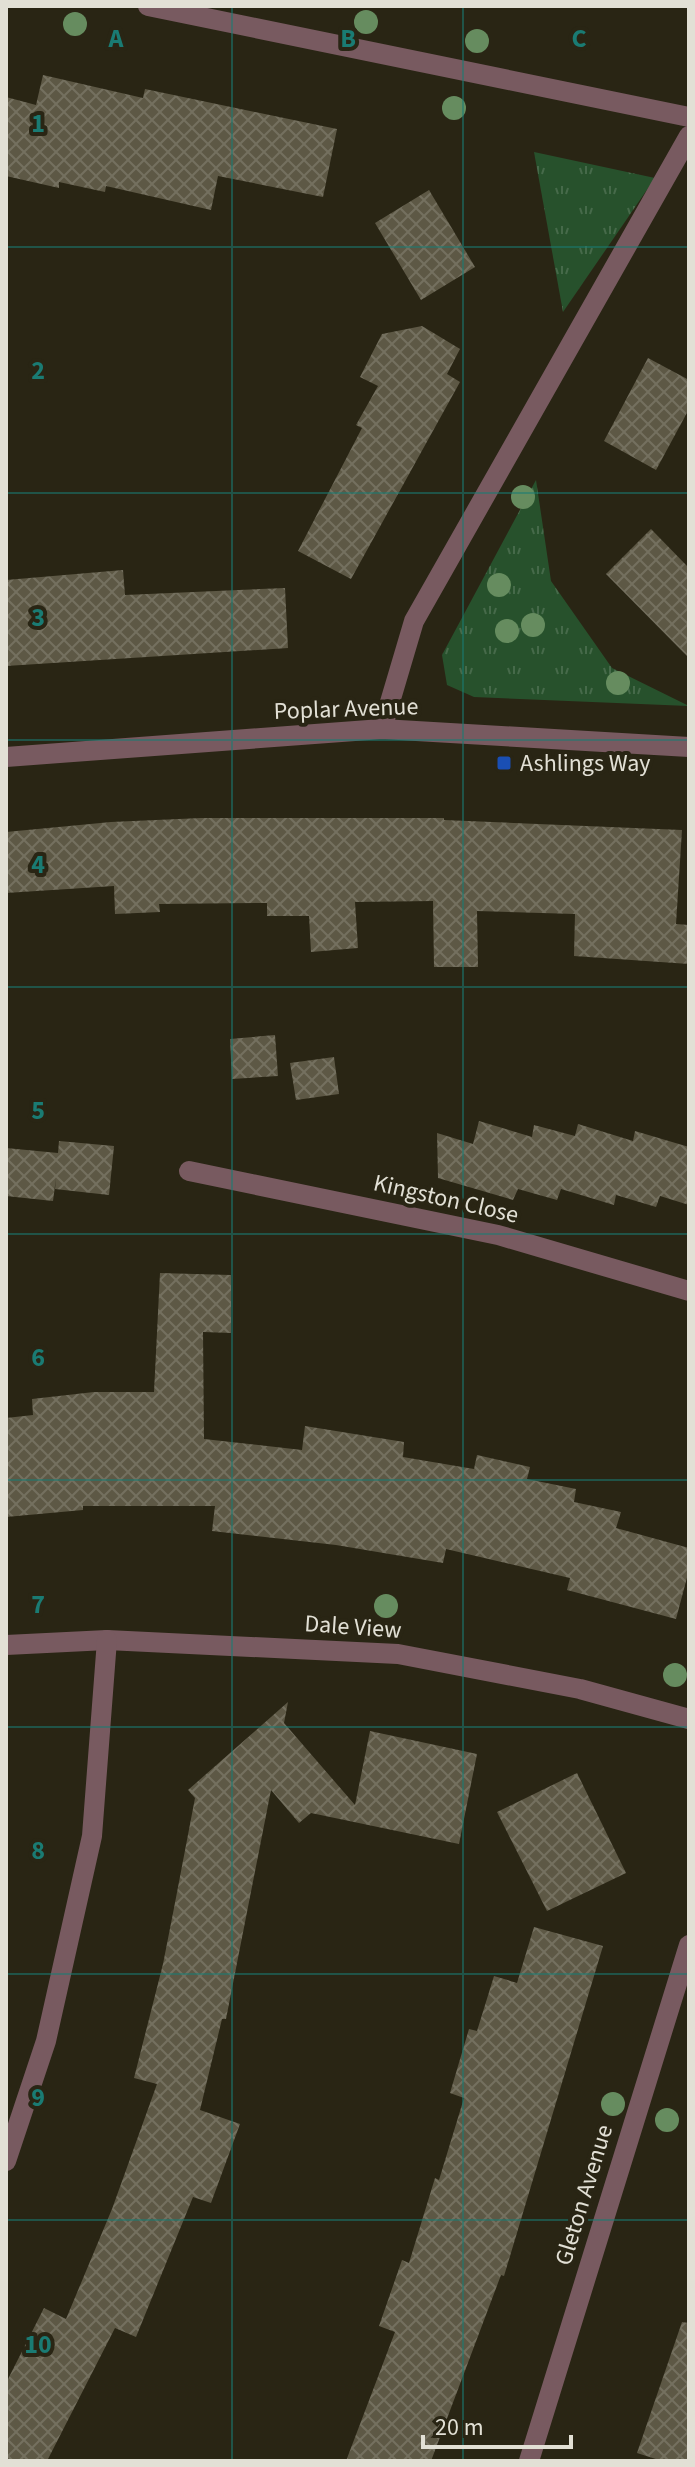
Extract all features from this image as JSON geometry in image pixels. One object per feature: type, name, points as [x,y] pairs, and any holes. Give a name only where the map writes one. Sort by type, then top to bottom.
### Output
[{"type":"street","points":[[148,6],[689,117]]},
{"type":"street","points":[[382,729],[414,621],[689,136]]},
{"type":"street","name":"Poplar Avenue","points":[[6,757],[382,729],[689,747]]},
{"type":"street","name":"Kingston Close","points":[[189,1171],[498,1235],[689,1291]]},
{"type":"street","points":[[6,2161],[46,2041],[92,1836],[107,1640]]},
{"type":"street","name":"Dale View","points":[[6,1645],[107,1640],[398,1654],[580,1689],[689,1719]]},
{"type":"street","name":"Gleton Avenue","points":[[529,2461],[689,1945]]},
{"type":"green space","points":[[534,152],[655,178],[563,312]]},
{"type":"green space","points":[[536,480],[551,581],[612,668],[689,706],[474,697],[447,685],[442,655]]},
{"type":"building","points":[[43,75],[143,98],[145,89],[337,129],[323,197],[218,176],[211,210],[106,186],[105,192],[59,182],[59,188],[6,176],[6,97],[36,105]]},
{"type":"building","points":[[429,190],[475,267],[421,300],[375,223]]},
{"type":"building","points":[[422,326],[460,349],[447,374],[460,382],[351,579],[298,551],[362,428],[356,425],[378,386],[360,377],[382,334]]},
{"type":"building","points":[[648,358],[689,380],[689,409],[656,470],[604,441]]},
{"type":"building","points":[[651,529],[689,568],[689,658],[606,574]]},
{"type":"building","points":[[123,570],[125,595],[285,588],[288,648],[6,666],[6,580]]},
{"type":"building","points":[[201,818],[444,818],[682,830],[676,924],[689,925],[689,964],[574,956],[575,914],[477,911],[478,967],[434,967],[433,901],[355,902],[358,948],[311,952],[309,916],[267,916],[267,903],[159,904],[160,912],[115,914],[114,886],[6,893],[6,832],[111,822]]},
{"type":"building","points":[[275,1035],[278,1076],[232,1079],[230,1039]]},
{"type":"building","points":[[334,1057],[339,1094],[296,1100],[290,1063]]},
{"type":"building","points":[[479,1121],[532,1137],[534,1125],[575,1136],[578,1124],[633,1141],[635,1131],[689,1147],[689,1205],[660,1196],[656,1207],[616,1195],[614,1205],[561,1189],[557,1200],[518,1189],[513,1200],[438,1178],[437,1133],[473,1144]]},
{"type":"building","points":[[59,1141],[114,1146],[109,1195],[55,1189],[56,1178],[53,1201],[6,1196],[6,1148],[58,1153]]},
{"type":"building","points":[[160,1273],[231,1275],[231,1333],[203,1332],[204,1439],[302,1450],[305,1426],[404,1442],[403,1457],[474,1469],[477,1455],[530,1467],[527,1479],[576,1489],[574,1502],[621,1512],[616,1528],[689,1548],[689,1570],[676,1619],[567,1590],[570,1578],[446,1549],[443,1563],[336,1545],[212,1531],[215,1506],[83,1506],[83,1510],[6,1517],[6,1418],[33,1415],[32,1399],[94,1392],[154,1392]]},
{"type":"building","points":[[288,1702],[284,1723],[355,1805],[370,1731],[477,1754],[459,1844],[311,1813],[299,1823],[271,1790],[226,2019],[222,2019],[200,2110],[240,2124],[211,2203],[193,2197],[136,2337],[115,2328],[47,2461],[6,2461],[6,2383],[44,2308],[66,2319],[112,2209],[157,2084],[134,2078],[163,1964],[195,1798],[188,1790]]},
{"type":"building","points":[[577,1773],[626,1873],[547,1911],[497,1812]]},
{"type":"building","points":[[534,1927],[603,1946],[504,2276],[501,2275],[431,2461],[346,2461],[395,2332],[379,2326],[402,2260],[409,2263],[464,2098],[450,2093],[469,2029],[477,2031],[494,1976],[517,1983]]},
{"type":"building","points":[[682,2322],[689,2323],[689,2461],[662,2461],[637,2453]]},
{"type":"place","name":"Ashlings Way","points":[[504,763]]}]
